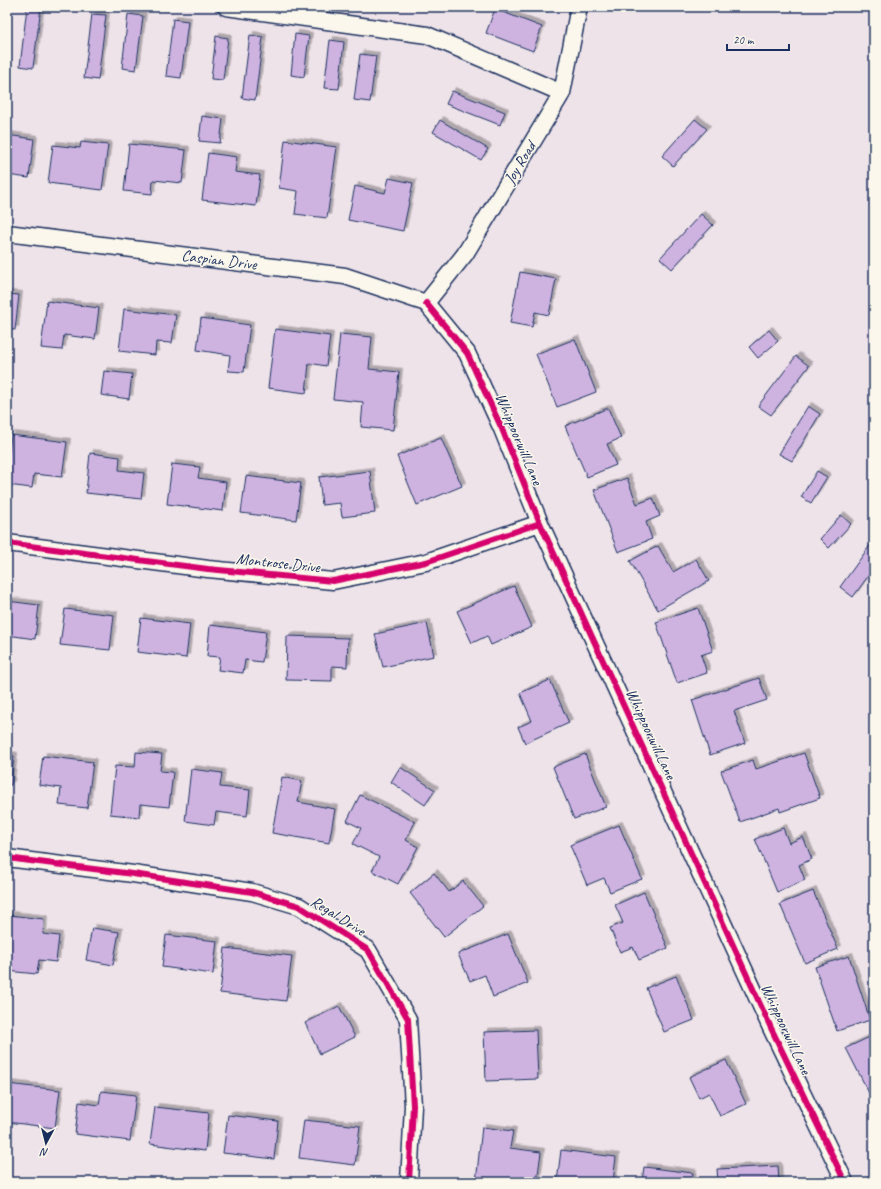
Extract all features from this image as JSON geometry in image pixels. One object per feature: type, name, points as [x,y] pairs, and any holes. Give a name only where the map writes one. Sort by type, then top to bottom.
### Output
[{"type":"street","points":[[226,7],[427,34],[562,93]]},
{"type":"street","name":"Joy Road","points":[[426,303],[465,254],[562,93],[579,7]]},
{"type":"street","name":"Caspian Drive","points":[[7,234],[345,276],[426,303]]},
{"type":"street","name":"Whippoorwill Lane","points":[[426,303],[467,353],[502,429],[540,523],[771,1028],[845,1182]]},
{"type":"street","name":"Montrose Drive","points":[[7,543],[208,569],[333,581],[426,562],[540,523]]},
{"type":"street","name":"Regal Drive","points":[[7,858],[148,876],[252,892],[299,906],[368,950],[408,1019],[413,1106],[409,1182]]},
{"type":"building","points":[[7,7],[9,7],[7,24]]},
{"type":"building","points":[[27,7],[41,7],[33,68],[20,66]]},
{"type":"building","points":[[531,7],[549,7],[547,12]]},
{"type":"building","points":[[495,9],[542,27],[533,51],[486,33]]},
{"type":"building","points":[[92,14],[106,15],[98,80],[84,78]]},
{"type":"building","points":[[128,14],[143,16],[136,70],[122,68]]},
{"type":"building","points":[[173,19],[188,21],[181,78],[166,76]]},
{"type":"building","points":[[295,34],[309,36],[304,77],[291,75]]},
{"type":"building","points":[[250,35],[263,37],[255,100],[242,98]]},
{"type":"building","points":[[216,36],[228,38],[223,80],[211,79]]},
{"type":"building","points":[[330,40],[344,42],[339,89],[324,88]]},
{"type":"building","points":[[360,54],[376,56],[370,102],[354,100]]},
{"type":"building","points":[[452,91],[505,112],[500,125],[446,104]]},
{"type":"building","points":[[202,116],[223,119],[220,143],[199,141]]},
{"type":"building","points":[[695,119],[707,129],[673,166],[662,156]]},
{"type":"building","points":[[440,120],[488,149],[481,160],[433,132]]},
{"type":"building","points":[[7,135],[34,139],[29,178],[7,175]]},
{"type":"building","points":[[285,140],[337,147],[327,218],[295,214],[298,191],[279,188]]},
{"type":"building","points":[[81,142],[108,145],[102,190],[48,183],[53,145],[80,148]]},
{"type":"building","points":[[129,144],[186,150],[182,183],[153,180],[152,194],[124,191]]},
{"type":"building","points":[[208,153],[237,157],[235,172],[260,175],[256,206],[202,200]]},
{"type":"building","points":[[389,178],[413,183],[403,231],[348,220],[355,186],[385,193]]},
{"type":"building","points":[[701,214],[713,225],[672,269],[660,258]]},
{"type":"building","points":[[520,272],[556,279],[549,315],[535,312],[532,327],[510,323]]},
{"type":"building","points":[[7,294],[19,295],[15,330],[7,329]]},
{"type":"building","points":[[47,301],[99,308],[95,339],[64,335],[62,350],[41,348]]},
{"type":"building","points":[[124,309],[176,315],[172,343],[156,342],[155,355],[119,351]]},
{"type":"building","points":[[201,318],[250,325],[244,372],[228,371],[230,355],[197,350]]},
{"type":"building","points":[[275,329],[330,336],[326,366],[309,363],[306,393],[268,388]]},
{"type":"building","points":[[769,330],[778,341],[758,358],[749,347]]},
{"type":"building","points":[[340,334],[372,337],[369,369],[399,372],[393,430],[361,427],[363,402],[333,399]]},
{"type":"building","points":[[575,339],[596,392],[557,407],[536,354]]},
{"type":"building","points":[[796,356],[809,366],[771,415],[758,406]]},
{"type":"building","points":[[104,371],[132,374],[129,399],[101,395]]},
{"type":"building","points":[[808,406],[820,414],[792,461],[779,454]]},
{"type":"building","points":[[608,408],[621,438],[607,444],[616,465],[587,477],[565,426]]},
{"type":"building","points":[[11,435],[67,442],[62,477],[34,474],[32,488],[7,485],[7,469]]},
{"type":"building","points":[[441,438],[462,486],[417,505],[397,456]]},
{"type":"building","points":[[90,453],[120,457],[119,470],[144,473],[141,499],[86,493]]},
{"type":"building","points":[[172,464],[200,467],[198,478],[226,482],[223,511],[167,504]]},
{"type":"building","points":[[370,471],[375,513],[342,517],[340,503],[322,505],[319,477]]},
{"type":"building","points":[[817,471],[827,477],[811,503],[801,497]]},
{"type":"building","points":[[246,476],[301,483],[296,520],[241,513]]},
{"type":"building","points":[[627,478],[637,504],[653,498],[660,516],[646,522],[652,539],[618,552],[594,490]]},
{"type":"building","points":[[841,515],[851,524],[829,548],[820,539]]},
{"type":"building","points":[[871,544],[874,546],[874,568],[853,597],[840,587]]},
{"type":"building","points":[[658,546],[673,572],[696,559],[709,581],[658,610],[630,561]]},
{"type":"building","points":[[514,586],[532,627],[491,645],[487,636],[472,643],[457,611]]},
{"type":"building","points":[[7,601],[39,605],[35,639],[7,635]]},
{"type":"building","points":[[698,608],[713,651],[701,655],[707,673],[677,683],[656,622]]},
{"type":"building","points":[[65,609],[114,615],[110,650],[60,645]]},
{"type":"building","points":[[141,618],[190,624],[186,658],[137,652]]},
{"type":"building","points":[[427,623],[434,656],[383,667],[375,634]]},
{"type":"building","points":[[210,625],[266,632],[262,662],[245,660],[243,673],[218,670],[220,657],[207,656]]},
{"type":"building","points":[[287,636],[348,638],[347,667],[332,666],[332,681],[286,680]]},
{"type":"building","points":[[759,678],[767,700],[734,711],[745,743],[710,755],[692,700]]},
{"type":"building","points":[[550,680],[569,723],[525,743],[518,727],[532,721],[520,693]]},
{"type":"building","points":[[136,752],[162,754],[160,771],[173,772],[169,807],[140,804],[139,817],[110,814],[115,766],[135,767]]},
{"type":"building","points":[[804,753],[820,798],[780,812],[779,808],[740,822],[721,771],[753,760],[756,769]]},
{"type":"building","points":[[585,754],[606,807],[574,819],[553,767]]},
{"type":"building","points":[[7,755],[14,756],[11,785],[7,785]]},
{"type":"building","points":[[43,756],[93,762],[87,808],[59,805],[61,788],[39,785]]},
{"type":"building","points":[[400,767],[435,790],[425,805],[391,782]]},
{"type":"building","points":[[191,769],[222,773],[220,787],[250,790],[247,816],[216,812],[214,825],[185,821]]},
{"type":"building","points":[[282,777],[302,781],[298,802],[335,809],[329,843],[272,833]]},
{"type":"building","points":[[360,795],[415,822],[406,840],[418,847],[398,884],[372,871],[379,857],[353,844],[361,828],[347,821]]},
{"type":"building","points":[[619,825],[642,879],[610,892],[604,878],[587,885],[570,845]]},
{"type":"building","points":[[783,828],[789,843],[803,837],[812,859],[799,865],[805,880],[777,892],[755,839]]},
{"type":"building","points":[[434,873],[449,892],[463,881],[483,906],[444,937],[410,893]]},
{"type":"building","points":[[813,891],[838,949],[805,963],[780,904]]},
{"type":"building","points":[[644,892],[668,948],[639,960],[633,947],[620,952],[610,928],[623,923],[615,905]]},
{"type":"building","points":[[9,915],[44,919],[43,934],[59,936],[56,962],[39,960],[37,974],[7,971],[7,934]]},
{"type":"building","points":[[92,928],[119,932],[113,965],[86,960]]},
{"type":"building","points":[[508,934],[528,983],[493,997],[485,975],[470,981],[458,954]]},
{"type":"building","points":[[166,935],[217,941],[213,974],[162,967]]},
{"type":"building","points":[[225,948],[292,956],[286,1001],[220,993]]},
{"type":"building","points":[[849,956],[870,1020],[837,1031],[815,967]]},
{"type":"building","points":[[676,976],[694,1020],[664,1032],[646,988]]},
{"type":"building","points":[[339,1006],[355,1037],[320,1054],[305,1023]]},
{"type":"building","points":[[536,1030],[538,1079],[486,1081],[484,1032]]},
{"type":"building","points":[[874,1035],[874,1098],[872,1099],[846,1048]]},
{"type":"building","points":[[726,1060],[746,1104],[720,1116],[709,1093],[699,1098],[689,1077]]},
{"type":"building","points":[[7,1084],[60,1090],[55,1128],[7,1122]]},
{"type":"building","points":[[101,1091],[136,1095],[130,1141],[75,1134],[79,1102],[99,1105]]},
{"type":"building","points":[[155,1107],[209,1113],[205,1151],[150,1144]]},
{"type":"building","points":[[228,1115],[278,1121],[274,1159],[223,1153]]},
{"type":"building","points":[[304,1120],[360,1126],[355,1165],[299,1158]]},
{"type":"building","points":[[482,1127],[513,1131],[510,1148],[541,1152],[537,1182],[476,1182]]},
{"type":"building","points":[[561,1150],[616,1157],[613,1182],[557,1182]]},
{"type":"building","points":[[778,1166],[779,1182],[718,1182],[717,1169]]},
{"type":"building","points":[[644,1167],[693,1173],[692,1182],[642,1182]]},
{"type":"cycle path","points":[[426,303],[467,353],[502,429],[540,523],[771,1028],[845,1182]]},
{"type":"cycle path","points":[[7,543],[208,569],[333,581],[426,562],[540,523]]},
{"type":"cycle path","points":[[7,858],[133,874],[252,892],[299,906],[368,950],[408,1019],[413,1106],[409,1182]]}]
